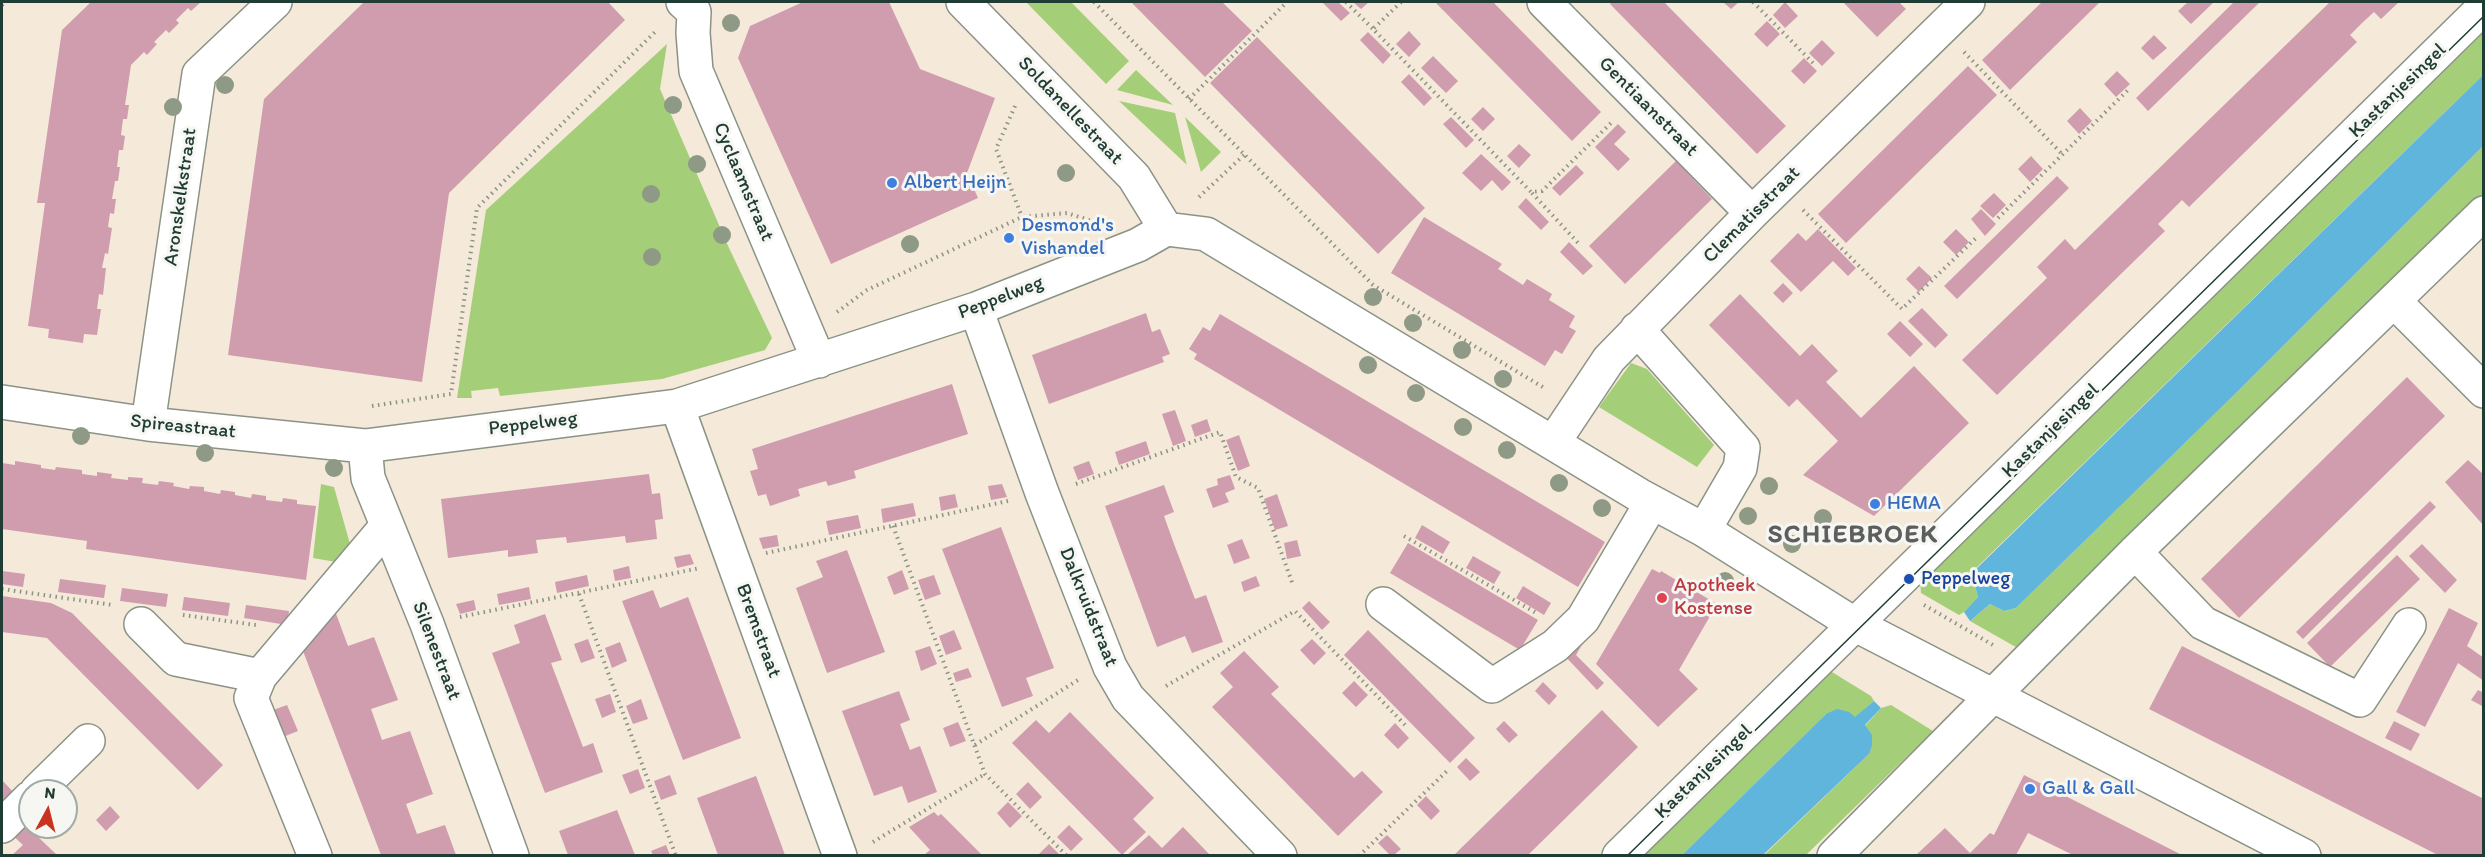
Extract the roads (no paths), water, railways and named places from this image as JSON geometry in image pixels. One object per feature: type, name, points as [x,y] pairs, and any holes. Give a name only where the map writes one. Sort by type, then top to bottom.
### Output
[{"type":"street","name":"Aronskelkstraat","points":[[148,424],[199,74],[275,2]]},
{"type":"street","name":"Soldanellestraat","points":[[963,2],[1134,177],[1166,229]]},
{"type":"street","name":"Gentiaanstraat","points":[[1544,2],[1752,213]]},
{"type":"street","name":"Cyclaamstraat","points":[[694,4],[693,33],[696,71],[813,347]]},
{"type":"street","name":"Kastanjesingel","points":[[1619,855],[2484,7]]},
{"type":"street","name":"Clematisstraat","points":[[1553,443],[1609,359],[1955,10]]},
{"type":"street","points":[[1833,855],[2135,552],[2484,213]]},
{"type":"street","name":"Peppelweg","points":[[365,446],[677,406],[813,347],[976,309],[1138,245],[1166,229]]},
{"type":"street","points":[[1166,229],[1206,234],[1232,248],[1553,443],[1704,530],[1854,624],[1992,697],[2304,855]]},
{"type":"street","points":[[2394,301],[2484,391]]},
{"type":"street","name":"Dalkruidstraat","points":[[976,309],[1042,493],[1110,667],[1128,698],[1280,855]]},
{"type":"street","points":[[1637,330],[1743,448],[1740,468],[1704,530]]},
{"type":"street","name":"Spireastraat","points":[[2,402],[148,424],[365,446]]},
{"type":"street","name":"Bremstraat","points":[[677,406],[733,561],[854,850]]},
{"type":"street","name":"Silenestraat","points":[[365,446],[368,478],[427,624],[512,855]]},
{"type":"street","points":[[1383,604],[1492,686],[1555,646],[1583,619],[1652,502]]},
{"type":"street","points":[[315,855],[251,698],[260,676],[387,526]]},
{"type":"street","points":[[2135,552],[2203,623],[2360,700],[2409,625]]},
{"type":"street","points":[[141,624],[176,659],[260,676]]},
{"type":"street","points":[[49,779],[88,741]]},
{"type":"street","points":[[2,826],[18,810]]},
{"type":"water","points":[[2483,75],[2483,146],[2233,396],[2016,608],[2004,611],[1990,604],[1970,621],[1964,612],[1978,597],[1973,578],[1974,571]]},
{"type":"water","points":[[1874,701],[1881,708],[1865,725],[1872,735],[1869,754],[1763,855],[1682,855],[1826,714],[1837,709],[1849,712],[1855,717]]},
{"type":"tram line","points":[[1627,856],[2484,16]]},
{"type":"place","name":"Albert Heijn","points":[[892,183]]},
{"type":"place","name":"Desmond's Vishandel","points":[[1009,238]]},
{"type":"place","name":"HEMA","points":[[1875,504]]},
{"type":"place","name":"Peppelweg","points":[[1909,579]]},
{"type":"place","name":"Apotheek Kostense","points":[[1662,598]]},
{"type":"place","name":"Gall & Gall","points":[[2030,789]]},
{"type":"district","name":"SCHIEBROEK","points":[[1853,535]]}]
